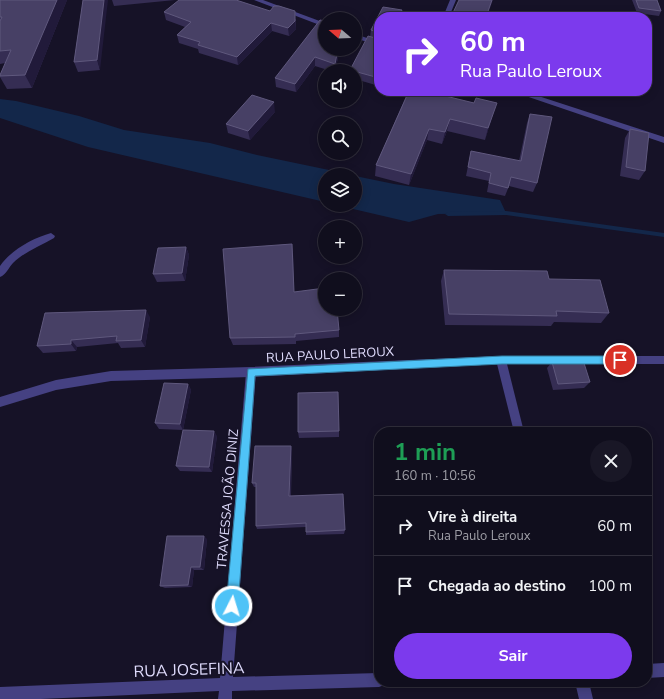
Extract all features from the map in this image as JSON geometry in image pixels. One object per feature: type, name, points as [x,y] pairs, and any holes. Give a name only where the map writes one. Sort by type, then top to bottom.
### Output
[{"type":"street","points":[[256,0],[318,22]]},
{"type":"street","points":[[448,12],[453,0]]},
{"type":"street","points":[[362,38],[374,42]]},
{"type":"street","points":[[530,96],[664,140]]},
{"type":"street","points":[[0,273],[15,254],[51,236]]},
{"type":"street","points":[[502,360],[518,427]]},
{"type":"street","name":"RUA PAULO LEROUX","points":[[0,402],[56,385],[111,376],[251,372],[502,360],[664,360]]},
{"type":"street","name":"TRAVESSA JOÃO DINIZ","points":[[225,699],[251,372]]},
{"type":"street","points":[[652,671],[664,670]]},
{"type":"street","name":"RUA JOSEFINA","points":[[0,694],[226,684],[374,680]]},
{"type":"street","points":[[583,687],[586,699]]},
{"type":"water","points":[[0,99],[16,101],[79,116],[124,130],[210,143],[257,155],[319,168],[318,168],[318,200],[88,147],[0,118]]},
{"type":"water","points":[[362,177],[394,184],[500,200],[506,213],[438,214],[409,222],[362,211]]},
{"type":"building","points":[[0,0],[57,0],[25,75],[0,76],[11,50],[0,51],[0,21],[2,17],[0,17]]},
{"type":"building","points":[[83,0],[104,0],[97,60],[74,62]]},
{"type":"building","points":[[179,0],[236,0],[270,11],[274,6],[279,6],[295,11],[295,21],[288,28],[271,23],[237,57],[198,45],[200,42],[177,35],[191,22],[164,12]]},
{"type":"building","points":[[459,0],[492,0],[488,12],[453,12]]},
{"type":"building","points":[[636,0],[657,0],[661,11],[639,8]]},
{"type":"building","points":[[383,7],[402,10],[401,12],[380,12]]},
{"type":"building","points":[[318,23],[318,56],[337,56],[335,64],[315,57],[295,84],[275,78]]},
{"type":"building","points":[[374,24],[374,31],[371,30]]},
{"type":"building","points":[[368,36],[374,38],[374,77],[362,73],[362,64],[353,64],[357,56],[362,56],[362,47]]},
{"type":"building","points":[[252,95],[274,102],[248,131],[226,124]]},
{"type":"building","points":[[407,96],[445,96],[474,103],[476,98],[497,103],[488,128],[450,119],[445,132],[429,129],[411,174],[376,165]]},
{"type":"building","points":[[530,114],[552,117],[537,183],[511,177],[508,188],[489,183],[491,173],[468,167],[471,151],[521,161]]},
{"type":"building","points":[[630,129],[649,133],[645,171],[626,167]]},
{"type":"building","points":[[292,244],[294,292],[318,289],[318,316],[338,316],[339,330],[295,334],[295,337],[230,338],[223,249]]},
{"type":"building","points":[[186,247],[182,273],[153,274],[158,248]]},
{"type":"building","points":[[444,270],[547,271],[549,279],[600,280],[609,313],[556,311],[557,316],[449,314]]},
{"type":"building","points":[[146,310],[141,340],[116,341],[117,336],[71,340],[71,344],[37,346],[45,313]]},
{"type":"building","points":[[583,360],[590,382],[558,384],[552,362]]},
{"type":"building","points":[[164,383],[188,384],[180,424],[155,423]]},
{"type":"building","points":[[338,392],[339,431],[298,432],[298,393]]},
{"type":"building","points":[[183,430],[214,431],[209,467],[176,466]]},
{"type":"building","points":[[255,446],[291,446],[289,496],[343,494],[345,530],[306,532],[306,523],[256,526],[256,483],[252,483]]},
{"type":"building","points":[[167,536],[204,536],[200,567],[191,567],[188,585],[160,586]]},
{"type":"waterway","points":[[448,214],[506,213],[664,235]]},
{"type":"route","points":[[232,606],[251,372],[502,360],[620,360]]}]
